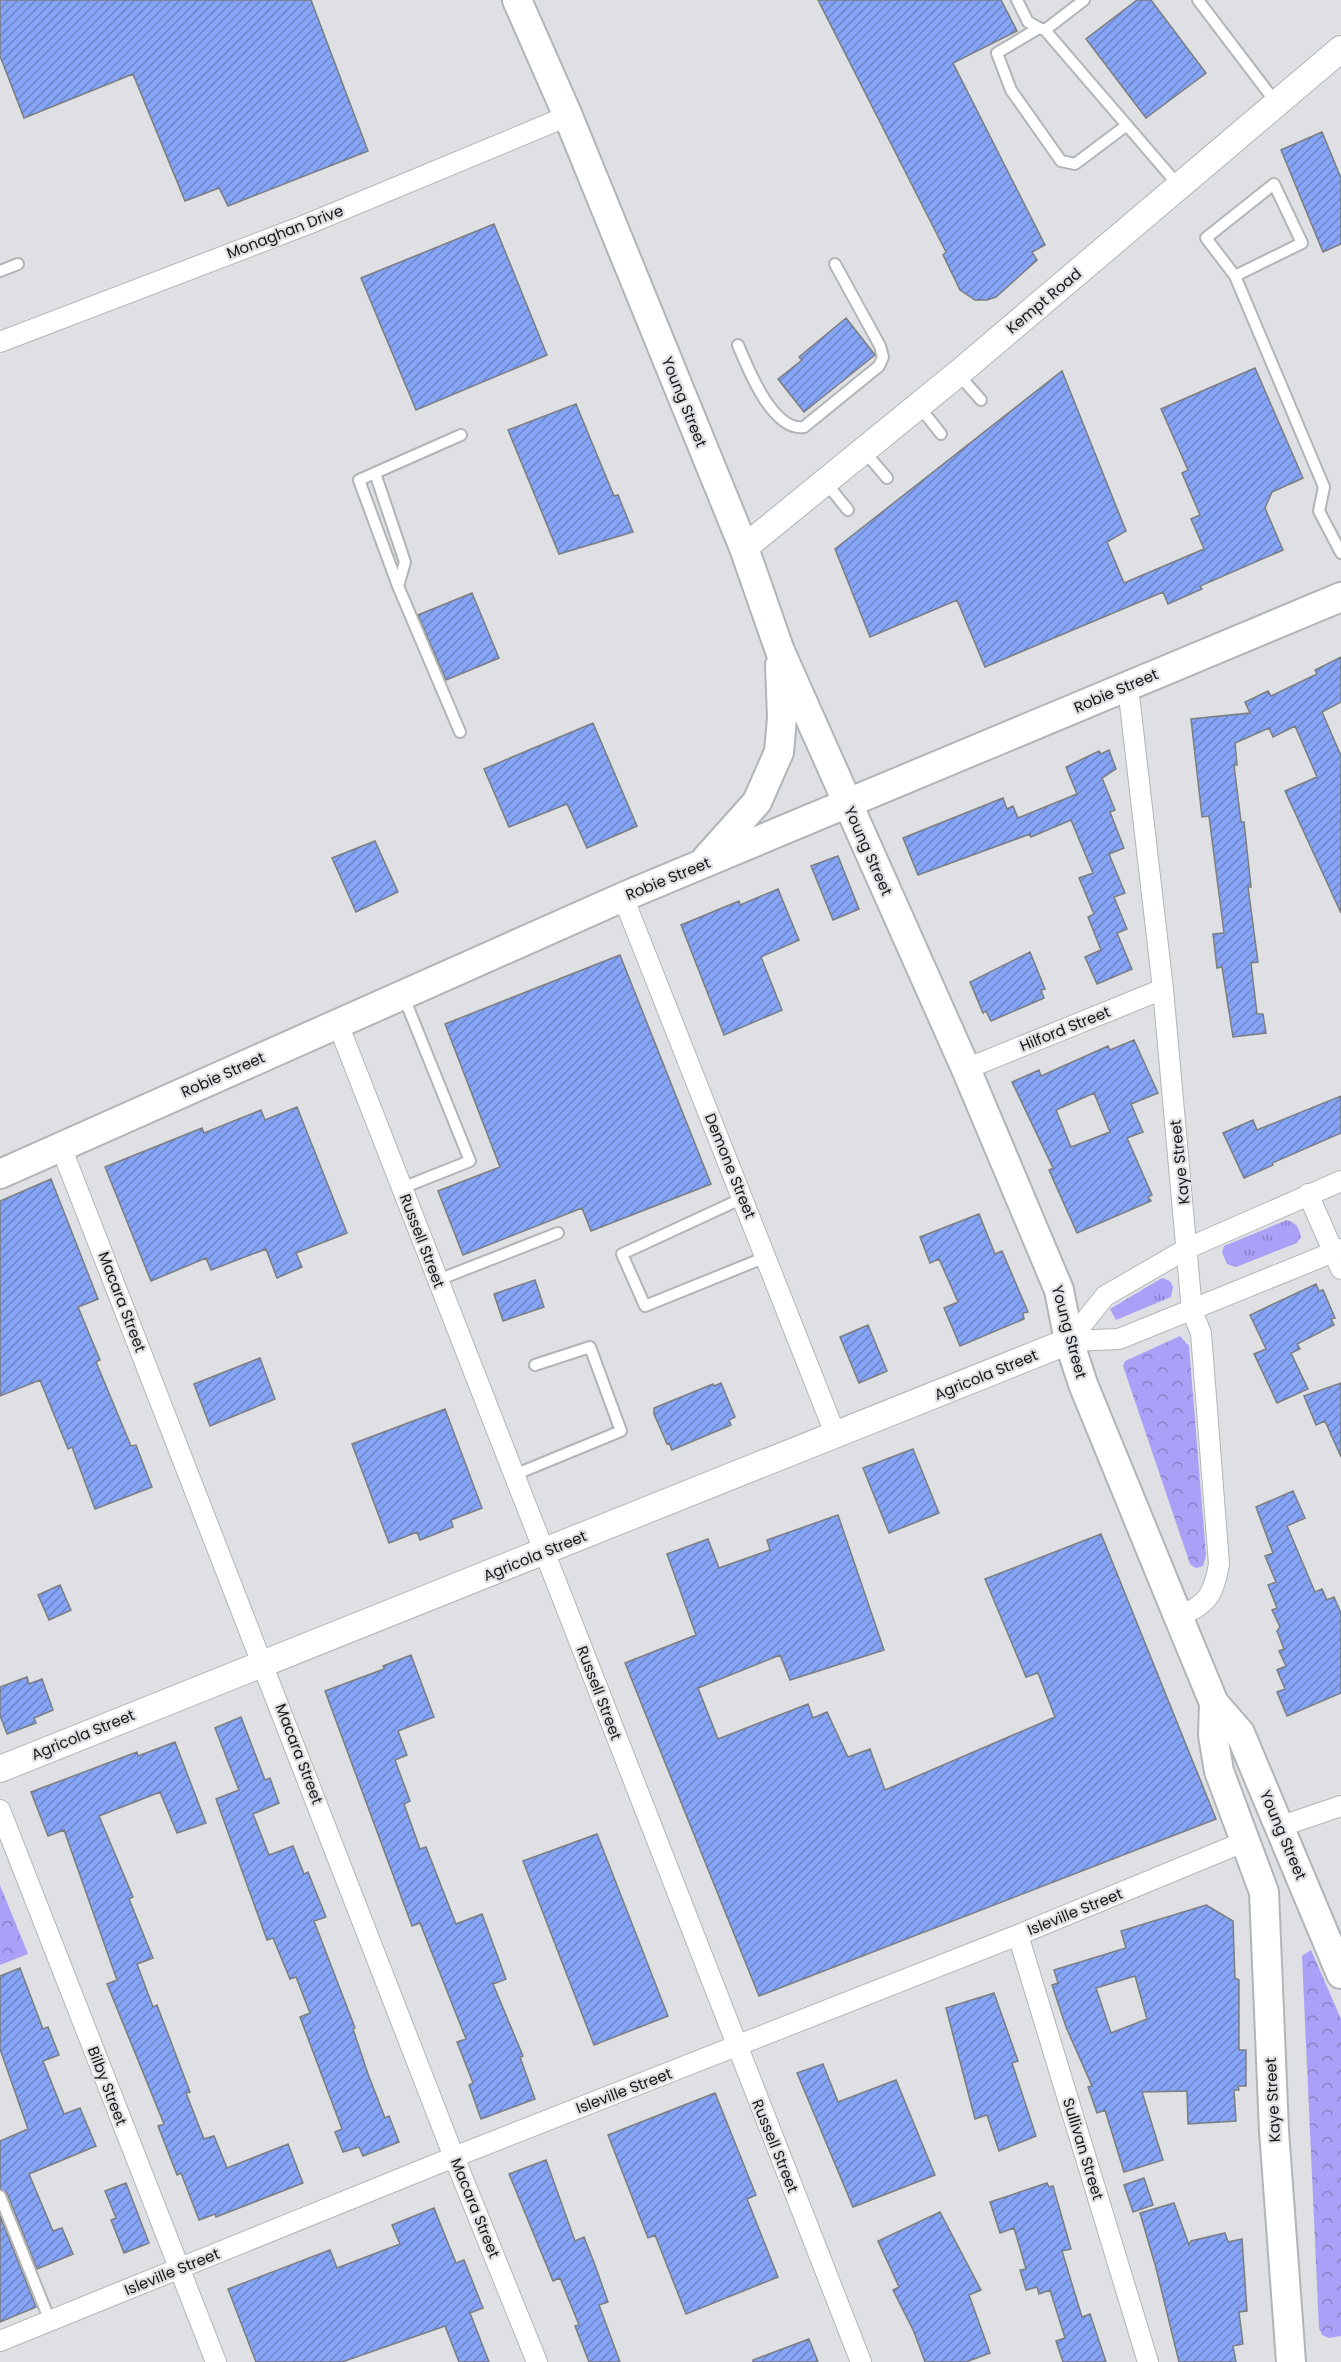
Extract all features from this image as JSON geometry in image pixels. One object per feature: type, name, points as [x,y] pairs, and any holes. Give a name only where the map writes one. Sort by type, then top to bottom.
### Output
[{"type":"main road","name":"Young Street","points":[[517,0],[568,116],[744,548],[780,651],[966,1069],[1059,1290],[1069,1341],[1083,1384],[1214,1703],[1240,1733],[1341,1974]]},
{"type":"main road","name":"Robie Street","points":[[0,1174],[623,897],[1341,597]]},
{"type":"main road","points":[[700,866],[757,802],[778,752],[782,718],[780,651]]},
{"type":"main road","name":"Young Street","points":[[1214,1703],[1213,1735],[1219,1771],[1246,1841]]},
{"type":"main road","name":"Kaye Street","points":[[1246,1841],[1264,1892],[1274,2131],[1291,2362]]},
{"type":"street","name":"Kempt Road","points":[[744,548],[958,373],[1341,49]]},
{"type":"street","name":"Monaghan Drive","points":[[0,342],[308,224],[568,116]]},
{"type":"street","name":"Kaye Street","points":[[1128,687],[1163,989],[1192,1311],[1201,1333],[1219,1564],[1215,1588],[1197,1609],[1178,1616]]},
{"type":"street","name":"Demone Street","points":[[623,897],[836,1436]]},
{"type":"street","name":"Hilford Street","points":[[966,1069],[1163,989]]},
{"type":"street","name":"Russell Street","points":[[338,1024],[736,2048],[861,2362]]},
{"type":"street","name":"Macara Street","points":[[61,1147],[264,1662],[454,2157],[537,2362]]},
{"type":"street","name":"Agricola Street","points":[[1069,1341],[1105,1296],[1188,1248],[1341,1181]]},
{"type":"street","points":[[1308,1194],[1338,1257]]},
{"type":"street","name":"Agricola Street","points":[[0,1769],[1069,1341],[1119,1339],[1338,1257]]},
{"type":"street","points":[[1279,1827],[1341,1806]]},
{"type":"street","name":"Bilby Street","points":[[0,1810],[216,2362]]},
{"type":"street","name":"Isleville Street","points":[[0,2341],[454,2157],[736,2048],[1018,1935],[1246,1841]]},
{"type":"street","name":"Sullivan Street","points":[[1018,1935],[1148,2362]]},
{"type":"lane","points":[[1017,0],[1028,22],[1042,29],[1179,186]]},
{"type":"lane","points":[[1084,0],[1042,29],[996,53],[1011,90],[1061,161],[1075,164],[1127,125]]},
{"type":"lane","points":[[1198,0],[1277,104]]},
{"type":"lane","points":[[1235,276],[1302,243],[1274,184],[1206,238],[1235,276],[1324,487],[1319,511],[1341,553]]},
{"type":"lane","points":[[0,272],[18,264]]},
{"type":"lane","points":[[738,345],[757,388],[786,424],[795,428],[804,427],[879,366],[883,357],[880,346],[835,264]]},
{"type":"lane","points":[[958,373],[981,400]]},
{"type":"lane","points":[[918,406],[941,434]]},
{"type":"lane","points":[[460,732],[398,586],[360,480],[461,435]]},
{"type":"lane","points":[[864,451],[887,478]]},
{"type":"lane","points":[[375,473],[405,562],[398,586]]},
{"type":"lane","points":[[825,482],[848,510]]},
{"type":"lane","points":[[402,1188],[470,1161],[403,995]]},
{"type":"lane","points":[[743,1198],[622,1254],[645,1306],[766,1257]]},
{"type":"lane","points":[[438,1281],[558,1233]]},
{"type":"lane","points":[[514,1475],[621,1431],[590,1347],[535,1365]]},
{"type":"lane","points":[[0,2196],[50,2321]]},
{"type":"green space","points":[[1287,1220],[1298,1228],[1301,1237],[1297,1243],[1236,1267],[1227,1264],[1222,1252],[1224,1246]]},
{"type":"green space","points":[[1162,1278],[1170,1281],[1173,1287],[1171,1297],[1116,1320],[1110,1309]]},
{"type":"green space","points":[[1180,1336],[1189,1346],[1206,1555],[1203,1566],[1196,1568],[1190,1564],[1123,1366],[1125,1361]]},
{"type":"green space","points":[[0,1885],[28,1954],[0,1965]]},
{"type":"green space","points":[[1311,1950],[1341,2019],[1341,2336],[1329,2338],[1322,2335],[1319,2328],[1302,1956]]},
{"type":"building","points":[[0,0],[311,0],[368,151],[228,206],[219,188],[185,201],[133,74],[24,118],[0,56]]},
{"type":"building","points":[[818,0],[1001,0],[1017,31],[953,63],[1045,245],[1032,252],[1037,260],[996,297],[975,300],[960,290],[943,255],[946,252]]},
{"type":"building","points":[[1137,0],[1151,0],[1206,73],[1146,118],[1086,39]]},
{"type":"building","points":[[1322,132],[1341,178],[1341,244],[1323,252],[1281,150]]},
{"type":"building","points":[[494,224],[547,355],[416,410],[361,278]]},
{"type":"building","points":[[846,318],[875,355],[804,412],[778,379],[802,360],[799,357]]},
{"type":"building","points":[[1255,368],[1303,478],[1272,492],[1265,508],[1283,550],[1200,586],[1202,589],[1168,604],[1163,592],[985,667],[957,600],[870,637],[835,549],[1062,371],[1126,531],[1107,542],[1124,583],[1204,549],[1191,519],[1200,515],[1182,473],[1188,470],[1161,409]]},
{"type":"building","points":[[576,404],[614,496],[618,495],[633,532],[559,554],[508,430]]},
{"type":"building","points":[[472,593],[499,658],[446,680],[418,615]]},
{"type":"building","points":[[1341,657],[1341,702],[1322,712],[1341,756],[1341,913],[1285,791],[1317,777],[1295,726],[1273,737],[1269,728],[1235,743],[1237,765],[1234,765],[1241,822],[1244,822],[1251,887],[1248,887],[1258,962],[1251,963],[1257,1014],[1263,1014],[1266,1033],[1233,1037],[1222,967],[1217,968],[1213,934],[1224,933],[1209,816],[1202,817],[1191,719],[1250,713],[1245,702],[1268,691],[1271,696],[1317,674],[1315,670]]},
{"type":"building","points":[[593,723],[637,826],[587,848],[567,804],[509,827],[484,769]]},
{"type":"building","points":[[1109,750],[1116,769],[1102,778],[1115,810],[1110,812],[1124,848],[1109,854],[1125,893],[1114,897],[1127,929],[1117,933],[1132,969],[1097,984],[1085,957],[1101,950],[1088,917],[1094,914],[1079,878],[1093,873],[1071,820],[1031,837],[1030,834],[918,875],[903,838],[1003,798],[1007,809],[1013,806],[1018,818],[1077,794],[1066,767],[1099,751],[1101,754]]},
{"type":"building","points":[[375,841],[398,892],[356,912],[332,858]]},
{"type":"building","points":[[838,856],[859,909],[833,920],[811,866]]},
{"type":"building","points":[[778,889],[799,940],[761,957],[782,1010],[724,1035],[681,925],[739,901],[740,905]]},
{"type":"building","points":[[1030,952],[1045,989],[1041,990],[1044,998],[991,1021],[986,1011],[983,1013],[970,982]]},
{"type":"building","points":[[620,955],[711,1184],[591,1231],[582,1208],[463,1255],[438,1191],[500,1167],[445,1024]]},
{"type":"building","points":[[1134,1040],[1158,1093],[1131,1104],[1143,1132],[1127,1138],[1152,1195],[1148,1197],[1151,1201],[1077,1233],[1049,1170],[1053,1168],[1012,1082],[1039,1070],[1041,1076],[1108,1046],[1110,1050]],"holes":[[[1094,1093],[1110,1132],[1071,1147],[1056,1110]]]},
{"type":"building","points":[[1341,1096],[1341,1133],[1272,1163],[1273,1165],[1244,1178],[1223,1133],[1253,1120],[1257,1130]]},
{"type":"building","points":[[297,1107],[347,1233],[296,1253],[302,1267],[277,1278],[266,1249],[211,1270],[206,1258],[151,1281],[105,1167],[202,1128],[204,1133],[261,1110],[265,1120]]},
{"type":"building","points":[[51,1179],[98,1299],[78,1307],[100,1360],[96,1362],[131,1446],[136,1445],[152,1487],[95,1509],[72,1447],[68,1449],[40,1380],[0,1396],[0,1201]]},
{"type":"building","points":[[979,1214],[995,1254],[1002,1251],[1028,1312],[1023,1313],[1024,1319],[960,1346],[944,1308],[958,1302],[939,1259],[930,1263],[920,1237]]},
{"type":"building","points":[[535,1280],[544,1307],[503,1321],[494,1294]]},
{"type":"building","points":[[1316,1284],[1319,1291],[1323,1290],[1335,1318],[1331,1319],[1334,1325],[1297,1344],[1300,1349],[1291,1353],[1308,1389],[1277,1403],[1254,1354],[1266,1349],[1250,1315]]},
{"type":"building","points":[[868,1325],[887,1371],[859,1383],[840,1337]]},
{"type":"building","points":[[260,1358],[275,1399],[210,1426],[194,1384]]},
{"type":"building","points":[[721,1383],[735,1417],[729,1420],[731,1425],[672,1450],[654,1414],[654,1408],[713,1384],[714,1386]]},
{"type":"building","points":[[1341,1383],[1341,1457],[1325,1421],[1316,1425],[1304,1396]]},
{"type":"building","points":[[445,1409],[482,1508],[451,1520],[453,1527],[420,1540],[417,1532],[389,1543],[352,1444]]},
{"type":"building","points":[[913,1449],[939,1513],[889,1533],[863,1468]]},
{"type":"building","points":[[1293,1491],[1305,1518],[1287,1526],[1315,1592],[1322,1589],[1327,1600],[1334,1597],[1341,1613],[1341,1693],[1287,1716],[1277,1692],[1285,1689],[1277,1670],[1286,1666],[1279,1651],[1284,1649],[1277,1631],[1280,1627],[1272,1610],[1277,1608],[1268,1585],[1276,1582],[1265,1556],[1273,1553],[1256,1507]]},
{"type":"building","points":[[838,1515],[884,1650],[790,1680],[780,1655],[698,1688],[718,1739],[808,1704],[813,1718],[827,1712],[848,1757],[870,1749],[885,1790],[1055,1717],[1038,1673],[1026,1677],[985,1579],[1101,1534],[1216,1819],[759,1996],[625,1663],[696,1635],[667,1554],[708,1539],[719,1568],[770,1550],[767,1540]]},
{"type":"building","points":[[60,1585],[71,1610],[49,1620],[38,1595]]},
{"type":"building","points":[[411,1655],[434,1717],[398,1731],[407,1755],[395,1760],[410,1801],[404,1804],[420,1849],[426,1847],[456,1924],[482,1914],[506,1979],[493,1984],[523,2056],[520,2057],[535,2099],[481,2119],[469,2085],[473,2083],[457,2042],[466,2039],[420,1923],[412,1926],[325,1691],[384,1669],[383,1666]]},
{"type":"building","points":[[27,1677],[29,1684],[42,1679],[53,1710],[34,1718],[36,1723],[7,1734],[0,1715],[0,1687]]},
{"type":"building","points":[[241,1717],[265,1780],[270,1778],[279,1803],[253,1814],[269,1855],[293,1846],[304,1874],[308,1872],[326,1917],[314,1921],[355,2028],[353,2029],[368,2074],[385,2118],[389,2116],[399,2142],[363,2156],[359,2147],[343,2152],[335,2132],[342,2129],[300,2017],[310,2013],[296,1977],[290,1979],[273,1938],[267,1940],[216,1799],[239,1790],[215,1728]]},
{"type":"building","points":[[175,1742],[206,1823],[177,1833],[160,1792],[99,1816],[133,1897],[129,1899],[153,1958],[137,1964],[153,2007],[157,2005],[190,2092],[186,2093],[204,2139],[214,2136],[227,2168],[288,2144],[303,2183],[216,2217],[215,2214],[199,2220],[181,2173],[177,2175],[158,2126],[164,2124],[107,1984],[117,1980],[64,1830],[48,1836],[31,1792],[137,1752],[138,1756]]},
{"type":"building","points":[[597,1834],[668,2016],[594,2045],[523,1861]]},
{"type":"building","points":[[1206,1905],[1233,1921],[1235,1978],[1239,1980],[1239,2050],[1246,2050],[1246,2086],[1238,2086],[1239,2090],[1234,2090],[1236,2121],[1188,2124],[1187,2091],[1142,2092],[1163,2160],[1124,2172],[1105,2110],[1097,2113],[1088,2087],[1092,2086],[1066,2027],[1052,1985],[1058,1983],[1054,1970],[1126,1948],[1121,1931]],"holes":[[[1135,1976],[1147,2019],[1111,2033],[1096,1988]]]},
{"type":"building","points":[[20,1968],[43,2029],[48,2027],[59,2055],[43,2061],[64,2114],[80,2108],[96,2146],[29,2174],[53,2231],[62,2228],[73,2254],[37,2269],[7,2193],[0,2189],[0,2141],[28,2129],[0,2049],[0,1976]]},
{"type":"building","points":[[994,1993],[1018,2061],[1012,2063],[1036,2136],[999,2151],[987,2115],[975,2119],[946,2008]]},
{"type":"building","points":[[823,2064],[838,2102],[896,2080],[935,2175],[853,2207],[797,2073]]},
{"type":"building","points":[[715,2093],[756,2195],[747,2199],[778,2277],[686,2314],[655,2235],[648,2238],[608,2135]]},
{"type":"building","points":[[546,2160],[575,2241],[584,2237],[595,2265],[608,2302],[599,2305],[620,2362],[589,2362],[575,2326],[579,2325],[560,2278],[553,2281],[509,2174]]},
{"type":"building","points":[[1144,2178],[1153,2205],[1133,2212],[1124,2185]]},
{"type":"building","points":[[126,2183],[149,2243],[124,2253],[111,2220],[116,2218],[105,2191]]},
{"type":"building","points":[[1047,2183],[1049,2187],[1053,2186],[1071,2249],[1062,2251],[1082,2317],[1090,2314],[1106,2362],[1063,2362],[1056,2341],[1065,2338],[1050,2290],[1039,2294],[1037,2287],[1026,2290],[1020,2270],[1026,2269],[1014,2228],[1000,2233],[990,2202]]},
{"type":"building","points":[[1174,2203],[1189,2245],[1191,2241],[1225,2233],[1228,2242],[1242,2239],[1247,2311],[1239,2312],[1243,2344],[1233,2346],[1236,2362],[1179,2362],[1140,2213]]},
{"type":"building","points":[[434,2208],[456,2263],[464,2260],[483,2308],[470,2313],[489,2362],[459,2362],[445,2326],[342,2362],[256,2362],[228,2289],[330,2250],[337,2268],[400,2244],[392,2225]]},
{"type":"building","points":[[940,2212],[981,2290],[969,2295],[990,2353],[966,2362],[925,2362],[914,2332],[893,2290],[899,2287],[878,2241]]},
{"type":"building","points":[[0,2216],[36,2307],[0,2322]]},
{"type":"building","points":[[809,2339],[818,2362],[753,2362],[753,2360]]}]
